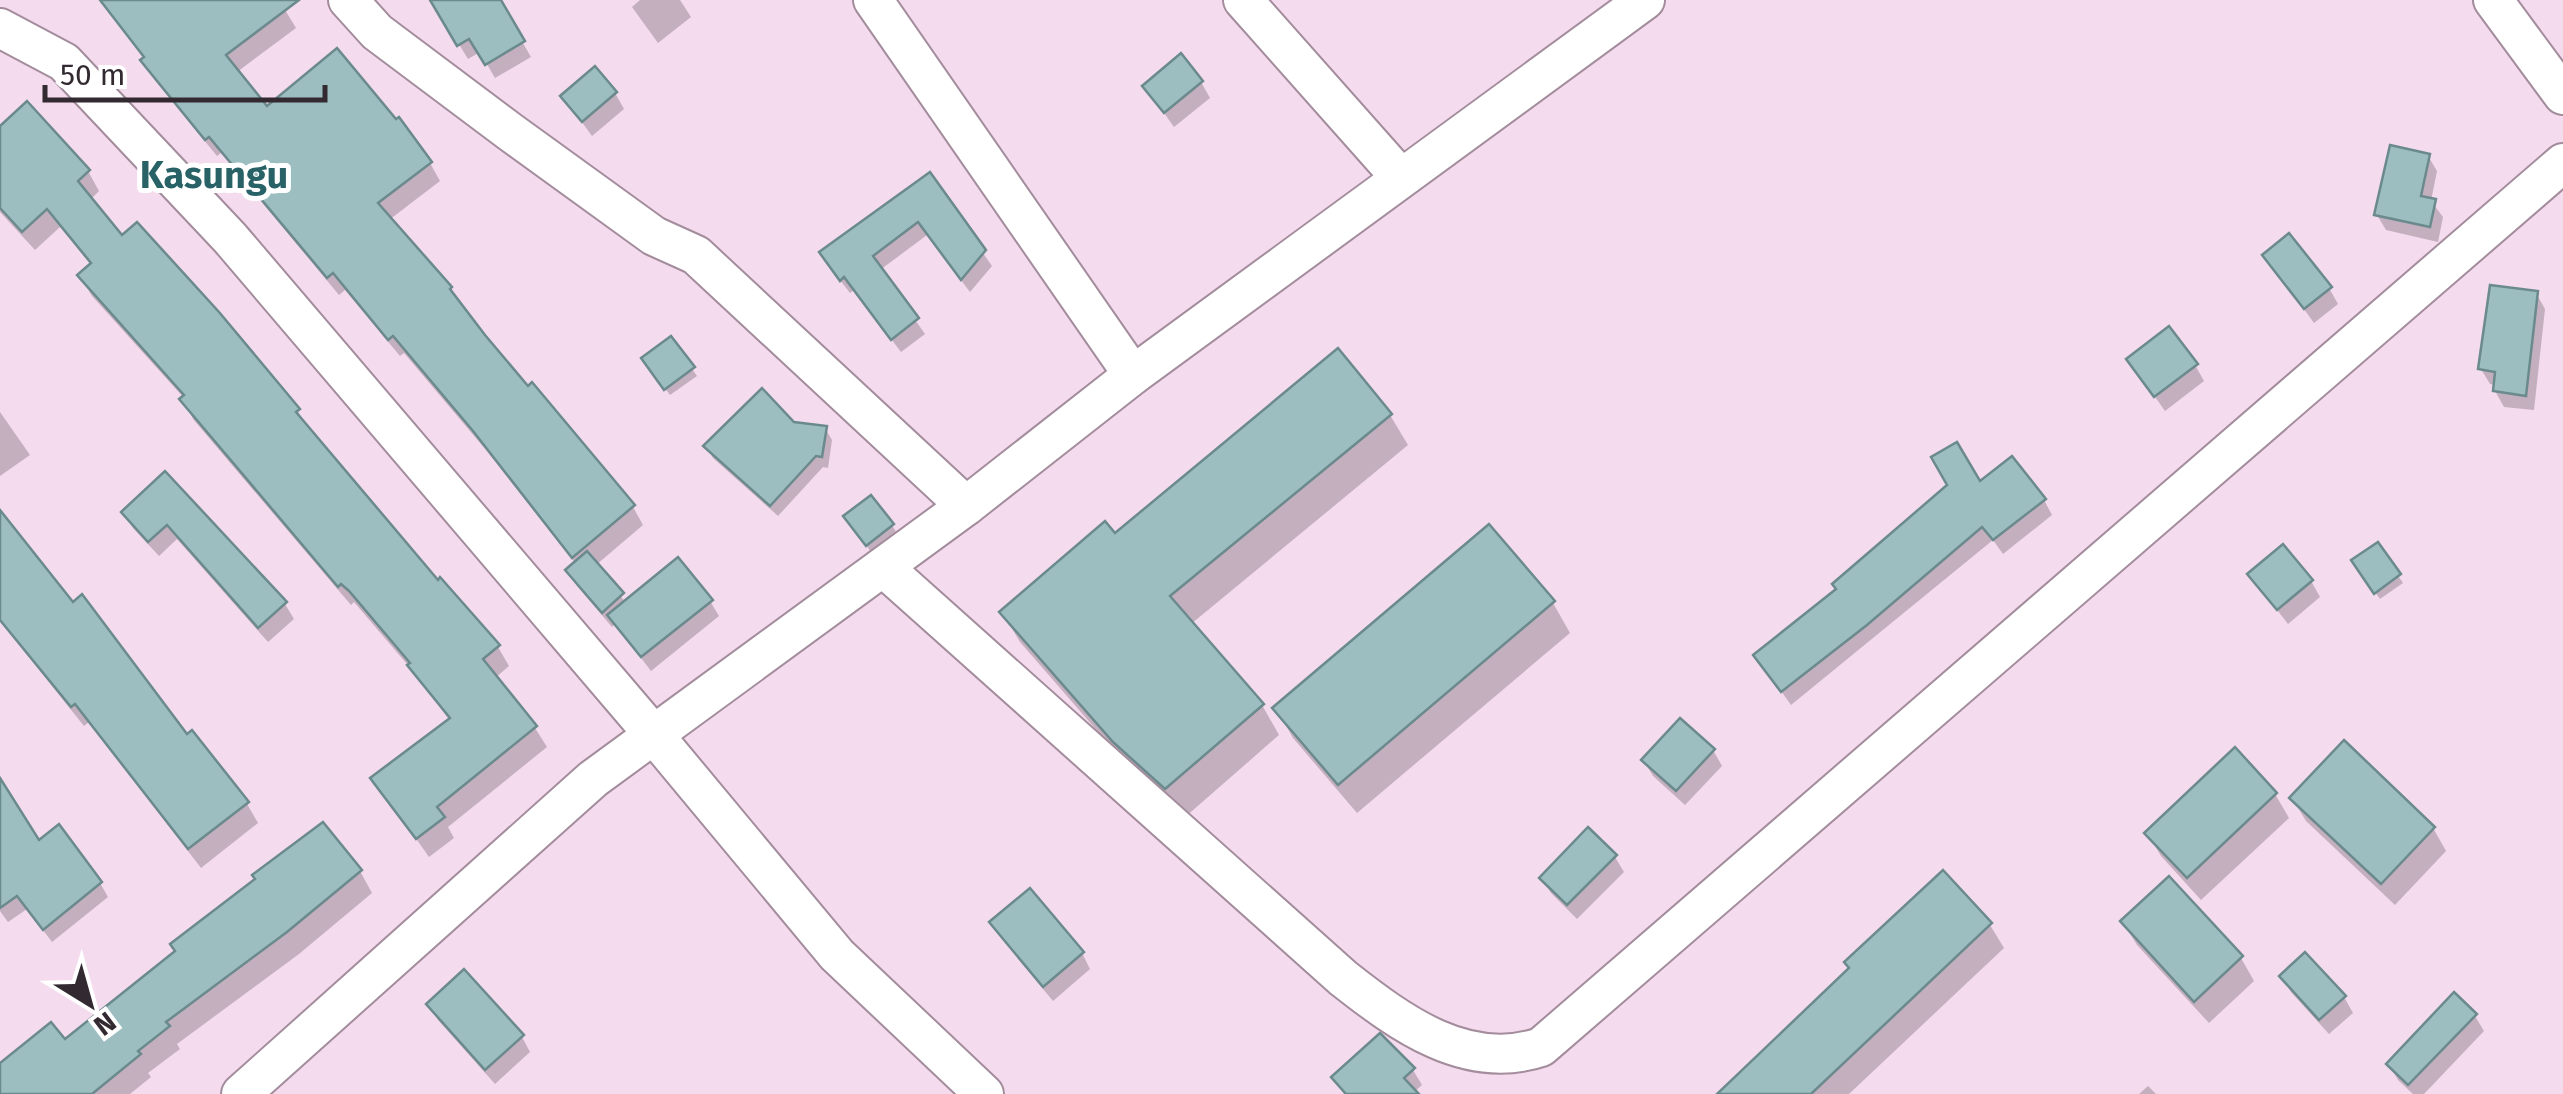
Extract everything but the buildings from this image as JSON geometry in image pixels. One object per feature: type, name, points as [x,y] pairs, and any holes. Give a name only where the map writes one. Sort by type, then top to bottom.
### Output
[{"type":"street","points":[[0,14],[18,0]]},
{"type":"street","points":[[348,0],[378,32],[525,143],[654,236],[696,255],[966,506]]},
{"type":"street","points":[[873,0],[1133,375]]},
{"type":"street","points":[[1242,0],[1401,178]]},
{"type":"street","points":[[241,1094],[593,779],[966,506],[1133,375],[1645,0]]},
{"type":"street","points":[[2493,0],[2563,95]]},
{"type":"street","points":[[0,28],[64,62],[230,238],[654,734],[837,956],[984,1094]]},
{"type":"street","points":[[882,568],[1343,978],[1393,1018],[1476,1054],[1517,1055],[1541,1047],[2563,163]]},
{"type":"district","name":"Kasungu","points":[[214,175]]}]
